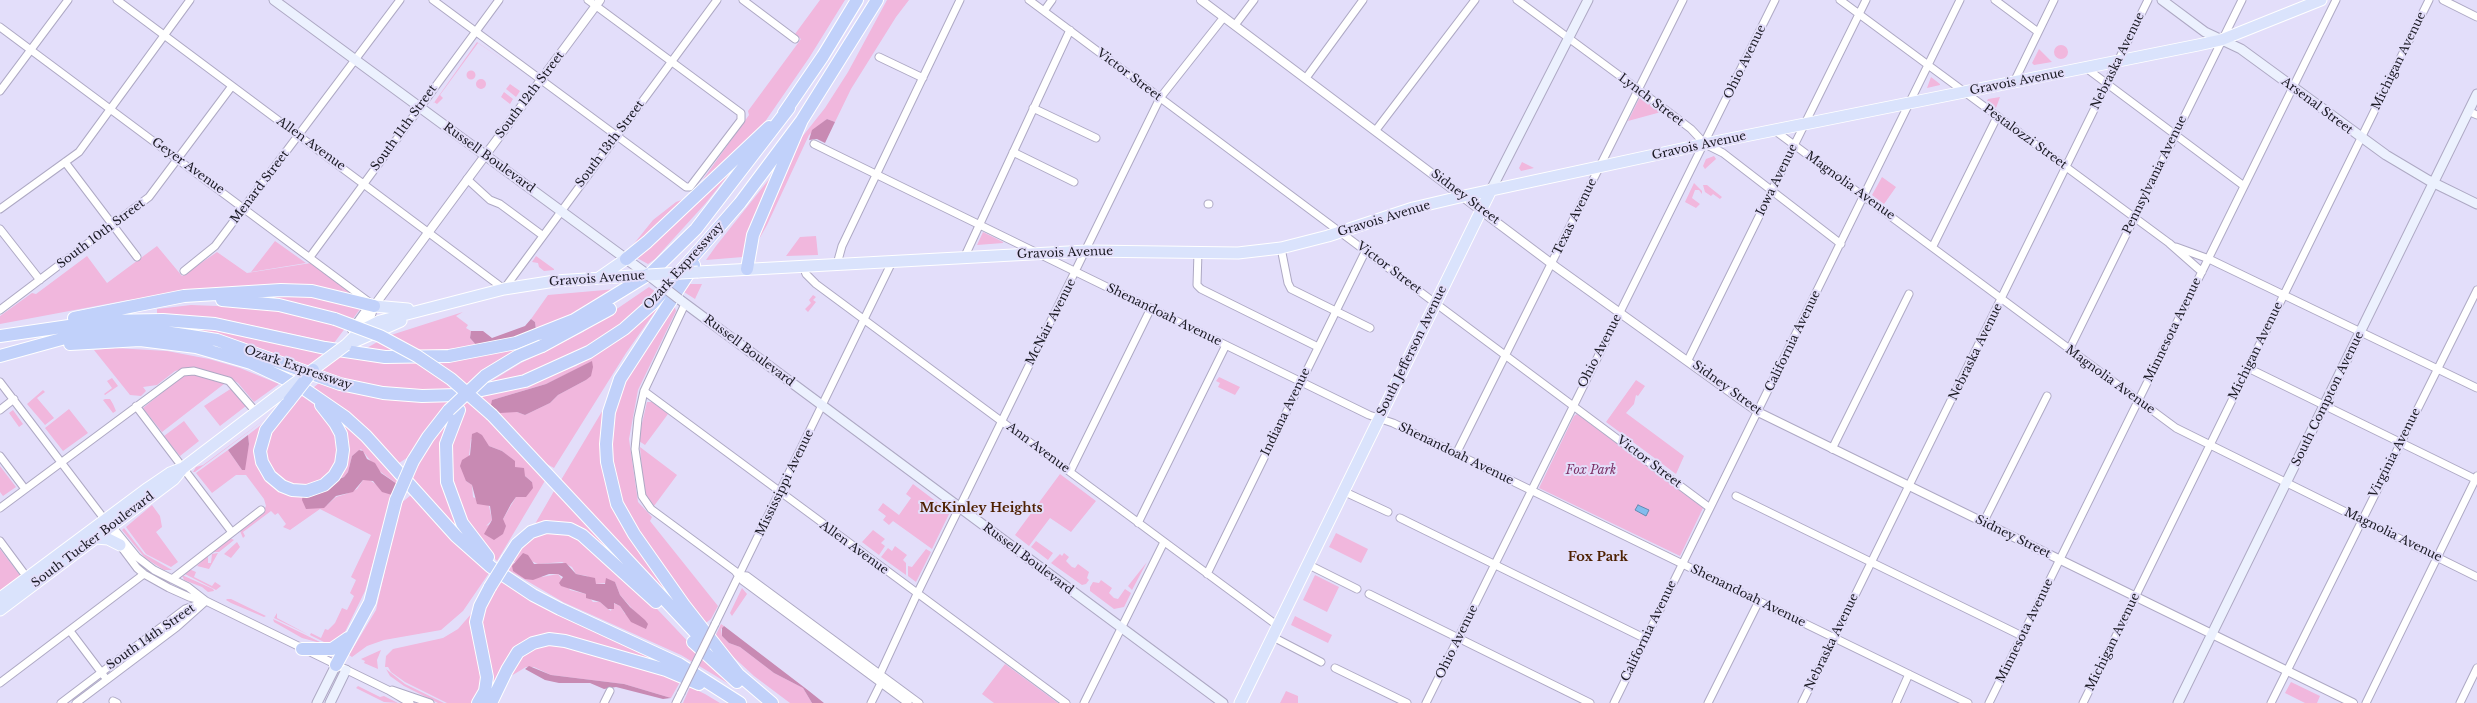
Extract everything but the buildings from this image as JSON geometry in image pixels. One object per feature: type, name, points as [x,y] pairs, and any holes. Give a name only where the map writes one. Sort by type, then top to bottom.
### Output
[{"type":"highway","points":[[626,259],[647,242],[789,108],[857,0]]},
{"type":"highway","points":[[747,269],[752,235],[802,120],[839,64],[877,0]]},
{"type":"highway","name":"Ozark Expressway","points":[[0,336],[103,321],[163,320],[215,324],[366,354],[406,358],[449,356],[496,348],[555,329],[592,311],[643,274],[696,229],[789,108]]},
{"type":"highway","name":"Ozark Expressway","points":[[0,356],[76,335],[116,330],[158,330],[217,340],[318,377],[361,389],[422,396],[458,395],[525,381],[547,372],[606,341],[639,316],[664,292],[724,222],[802,120]]},
{"type":"highway","points":[[724,222],[627,367],[615,392],[609,412],[606,444],[609,477],[625,519],[684,605],[738,674]]},
{"type":"highway","points":[[341,668],[373,593],[396,500],[413,461],[428,437],[454,410],[491,379],[542,346],[607,311],[632,293],[643,274]]},
{"type":"highway","points":[[0,336],[131,306],[184,296],[281,290],[312,291],[374,306]]},
{"type":"highway","points":[[131,306],[187,302],[238,301],[286,307],[334,319],[380,336],[417,356],[451,379],[492,415],[692,631],[772,703]]},
{"type":"highway","points":[[17,352],[78,343],[140,340],[196,347],[224,354],[276,373],[320,398],[345,417],[387,458],[456,536],[480,558],[513,583],[560,609],[679,664],[740,703]]},
{"type":"highway","points":[[276,373],[321,406],[335,423],[341,434],[343,450],[338,470],[329,481],[316,489],[302,491],[286,488],[270,476],[262,462],[260,451],[263,435],[284,398],[313,370]]},
{"type":"highway","points":[[454,410],[445,450],[445,469],[451,497],[462,523],[470,537],[513,583]]},
{"type":"highway","points":[[478,703],[485,691],[487,677],[476,622],[480,606],[508,558],[523,538],[538,529],[554,526],[576,531],[639,586],[724,672],[768,703]]},
{"type":"highway","points":[[302,648],[335,648],[356,630]]},
{"type":"highway","points":[[491,703],[504,675],[518,652],[533,643],[549,639],[565,641],[666,670],[740,703]]},
{"type":"main road","name":"Russell Boulevard","points":[[274,0],[626,259],[643,274],[682,301],[1222,703]]},
{"type":"main road","name":"South Jefferson Avenue","points":[[1240,703],[1345,492],[1379,418],[1491,190],[1588,0]]},
{"type":"main road","name":"Arsenal Street","points":[[2162,0],[2205,32],[2241,49],[2361,138],[2434,183],[2477,204]]},
{"type":"main road","name":"Gravois Avenue","points":[[346,345],[360,331],[390,318],[504,289],[539,283],[643,274],[892,262],[1086,250],[1238,253],[1281,248],[1341,232],[1413,208],[1491,190],[1705,144],[2118,62],[2221,40],[2321,0]]},
{"type":"main road","name":"South Compton Avenue","points":[[2178,703],[2468,111],[2476,100]]},
{"type":"main road","points":[[599,278],[626,259]]},
{"type":"main road","points":[[374,306],[429,309]]},
{"type":"main road","name":"Gravois Avenue","points":[[346,345],[429,309]]},
{"type":"main road","points":[[313,370],[346,345]]},
{"type":"main road","name":"South Tucker Boulevard","points":[[0,610],[96,538],[170,473],[183,468],[256,412],[284,398]]},
{"type":"main road","name":"South Tucker Boulevard","points":[[0,598],[109,525]]},
{"type":"main road","points":[[96,538],[108,539],[120,545]]},
{"type":"main road","points":[[317,703],[341,668]]},
{"type":"main road","points":[[330,703],[341,668]]},
{"type":"street","points":[[0,91],[32,51],[68,0]]},
{"type":"street","name":"Allen Avenue","points":[[117,0],[504,289]]},
{"type":"street","points":[[0,209],[78,152],[190,0]]},
{"type":"street","name":"Menard Street","points":[[184,271],[212,250],[400,0]]},
{"type":"street","points":[[433,0],[686,187],[690,187],[742,117],[741,113],[671,61],[598,3],[588,0]]},
{"type":"street","name":"South 11th Street","points":[[310,257],[499,0]]},
{"type":"street","name":"South 13th Street","points":[[504,289],[542,235],[716,0]]},
{"type":"street","points":[[743,0],[795,39]]},
{"type":"street","points":[[837,264],[840,250],[924,78],[960,0]]},
{"type":"street","name":"Victor Street","points":[[1029,0],[1710,508]]},
{"type":"street","points":[[1044,11],[1052,0]]},
{"type":"street","name":"Sidney Street","points":[[1201,0],[1464,196],[1551,263],[1688,360],[1758,412],[2353,703]]},
{"type":"street","points":[[1234,25],[1254,0]]},
{"type":"street","points":[[1306,78],[1363,0]]},
{"type":"street","points":[[1376,130],[1475,0]]},
{"type":"street","name":"Lynch Street","points":[[1517,0],[1691,129],[1705,144],[1723,153],[1841,244]]},
{"type":"street","name":"Texas Avenue","points":[[1456,454],[1504,354],[1682,0]]},
{"type":"street","name":"Ohio Avenue","points":[[1426,703],[1532,491],[1573,405],[1705,144],[1775,0]]},
{"type":"street","name":"Pestalozzi Street","points":[[1840,0],[2172,246],[2202,272]]},
{"type":"street","name":"Iowa Avenue","points":[[1688,360],[1773,191],[1794,145],[1866,0]]},
{"type":"street","name":"California Avenue","points":[[1614,703],[1911,103],[1960,0]]},
{"type":"street","points":[[1995,0],[2038,32]]},
{"type":"street","points":[[2014,82],[2054,0]]},
{"type":"street","name":"Nebraska Avenue","points":[[1802,703],[2148,0]]},
{"type":"street","name":"Pennsylvania Avenue","points":[[2069,350],[2242,0]]},
{"type":"street","name":"Minnesota Avenue","points":[[1989,703],[2336,0]]},
{"type":"street","name":"Michigan Avenue","points":[[2083,703],[2429,0]]},
{"type":"street","points":[[2443,0],[2477,17]]},
{"type":"street","name":"South 12th Street","points":[[374,306],[598,3]]},
{"type":"street","name":"McNair Avenue","points":[[880,674],[917,594],[1160,98],[1224,17]]},
{"type":"street","name":"Geyer Avenue","points":[[0,28],[245,208],[374,306]]},
{"type":"street","points":[[964,258],[1070,30]]},
{"type":"street","points":[[879,57],[924,78]]},
{"type":"street","points":[[2086,68],[2244,186]]},
{"type":"street","name":"South 10th Street","points":[[0,310],[113,226],[149,197],[232,86]]},
{"type":"street","points":[[1033,108],[1096,138]]},
{"type":"street","points":[[2468,111],[2477,115]]},
{"type":"street","points":[[1933,246],[1997,117]]},
{"type":"street","name":"Magnolia Avenue","points":[[1774,130],[1933,246],[2069,350],[2176,428],[2209,447],[2362,519],[2477,577]]},
{"type":"street","name":"Shenandoah Avenue","points":[[814,144],[1226,345],[1390,422],[1968,703]]},
{"type":"street","points":[[1013,152],[1074,182]]},
{"type":"street","points":[[66,162],[137,257]]},
{"type":"street","points":[[467,179],[490,200],[500,204],[542,235]]},
{"type":"street","points":[[0,229],[40,280]]},
{"type":"street","name":"Pestalozzi Street","points":[[2172,246],[2208,259],[2477,388]]},
{"type":"street","points":[[1281,248],[1288,283],[1291,289],[1370,328]]},
{"type":"street","name":"Indiana Avenue","points":[[1208,574],[1335,310],[1366,250]]},
{"type":"street","points":[[1198,252],[1199,288],[1318,347]]},
{"type":"street","name":"Mississippi Avenue","points":[[676,703],[892,262]]},
{"type":"street","name":"Ann Avenue","points":[[803,266],[812,281],[1278,626]]},
{"type":"street","name":"Virginia Avenue","points":[[2271,703],[2477,290]]},
{"type":"street","points":[[1832,449],[1910,294]]},
{"type":"street","points":[[682,301],[644,391],[638,418],[635,449],[642,496],[651,509],[739,575],[743,581],[908,703]]},
{"type":"street","points":[[360,331],[370,318],[374,306]]},
{"type":"street","points":[[346,345],[360,318],[374,306]]},
{"type":"street","points":[[1070,472],[1151,308]]},
{"type":"street","points":[[1138,523],[1226,345]]},
{"type":"street","points":[[2248,368],[2400,443],[2476,478],[2366,703]]},
{"type":"street","points":[[0,508],[178,374],[188,371],[229,380],[256,412]]},
{"type":"street","points":[[0,382],[109,525],[142,562],[193,590],[206,601]]},
{"type":"street","name":"Allen Avenue","points":[[644,391],[779,493],[1066,703]]},
{"type":"street","points":[[1983,523],[2047,396]]},
{"type":"street","points":[[0,410],[14,399]]},
{"type":"street","points":[[136,406],[232,531]]},
{"type":"street","points":[[0,456],[25,489]]},
{"type":"street","points":[[1345,492],[1388,512]]},
{"type":"street","points":[[1736,496],[2022,636]]},
{"type":"street","points":[[172,579],[261,510]]},
{"type":"street","points":[[1400,518],[1646,638]]},
{"type":"street","points":[[109,525],[120,545],[144,574],[182,595],[206,601],[388,690],[410,703]]},
{"type":"street","points":[[0,541],[23,572]]},
{"type":"street","points":[[1084,703],[1164,542]]},
{"type":"street","points":[[1309,564],[1357,589]]},
{"type":"street","points":[[0,683],[144,574]]},
{"type":"street","points":[[739,575],[747,576],[919,703]]},
{"type":"street","points":[[1369,594],[1590,703]]},
{"type":"street","name":"South 14th Street","points":[[61,703],[186,610],[206,601]]},
{"type":"street","name":"South 14th Street","points":[[76,703],[177,627],[206,601]]},
{"type":"street","points":[[1708,703],[1759,601]]},
{"type":"street","points":[[70,631],[106,680]]},
{"type":"street","points":[[1273,637],[1321,662]]},
{"type":"street","points":[[1334,668],[1406,703]]},
{"type":"street","points":[[2460,703],[2477,668]]},
{"type":"street","points":[[871,703],[881,683],[880,674]]},
{"type":"street","points":[[1896,703],[1909,674]]},
{"type":"street","points":[[388,690],[408,694],[430,703]]},
{"type":"street","points":[[604,703],[610,691]]},
{"type":"green space","points":[[820,0],[845,0],[809,58],[762,126],[676,210],[628,251],[653,220],[676,202],[684,199],[699,185],[749,115],[748,111],[801,39],[795,34]]},
{"type":"green space","points":[[887,0],[909,0],[896,17],[851,89],[835,122],[827,119],[809,135],[767,225],[754,248],[798,142],[825,108],[848,72]]},
{"type":"green space","points":[[477,42],[513,67],[478,43],[440,95],[443,98],[437,104],[434,102]]},
{"type":"green space","points":[[2061,45],[2066,47],[2068,52],[2066,57],[2061,59],[2056,57],[2054,52],[2056,47]]},
{"type":"green space","points":[[2039,49],[2052,62],[2034,65],[2032,63]]},
{"type":"green space","points":[[471,70],[476,75],[471,80],[466,75]]},
{"type":"green space","points":[[1931,77],[1940,84],[1940,85],[1927,88]]},
{"type":"green space","points":[[479,79],[483,79],[485,80],[485,88],[479,89],[476,86],[476,82]]},
{"type":"green space","points":[[510,84],[520,91],[516,97],[506,89]]},
{"type":"green space","points":[[504,92],[513,99],[510,104],[501,97]]},
{"type":"green space","points":[[2000,97],[1996,108],[1987,101],[1988,99]]},
{"type":"green space","points":[[1641,98],[1661,112],[1628,121],[1639,99]]},
{"type":"green space","points":[[745,154],[705,204],[655,259],[648,264],[637,258]]},
{"type":"green space","points":[[1714,156],[1716,159],[1705,169],[1703,166],[1706,159]]},
{"type":"green space","points":[[1522,162],[1534,168],[1521,171],[1519,168]]},
{"type":"green space","points":[[778,168],[743,257],[706,260],[716,246]]},
{"type":"green space","points":[[1882,177],[1896,187],[1884,204],[1872,195]]},
{"type":"green space","points":[[1694,183],[1702,191],[1702,194],[1699,190],[1695,190],[1692,198],[1700,204],[1696,208],[1685,202]]},
{"type":"green space","points":[[1703,185],[1707,185],[1722,197],[1720,199],[1713,194],[1711,196],[1705,192]]},
{"type":"green space","points":[[983,232],[1003,242],[1003,243],[977,245]]},
{"type":"green space","points":[[816,236],[818,255],[786,256],[800,237]]},
{"type":"green space","points":[[275,241],[306,263],[251,272]]},
{"type":"green space","points":[[157,246],[182,276],[217,252],[247,273],[311,263],[355,296],[220,291],[128,300],[0,324],[0,316],[32,293],[36,294],[87,256],[107,283]]},
{"type":"green space","points":[[536,256],[554,270],[544,271],[539,267],[538,263],[532,262]]},
{"type":"green space","points":[[690,284],[702,284],[695,299],[684,292]]},
{"type":"green space","points":[[649,287],[656,292],[625,321],[581,351],[523,376],[485,385],[521,363],[583,332]]},
{"type":"green space","points":[[616,289],[568,317],[536,330],[535,322],[531,319],[548,295]]},
{"type":"green space","points":[[299,292],[360,309],[352,320],[298,303],[256,296]]},
{"type":"green space","points":[[813,295],[816,297],[813,300],[816,302],[808,312],[805,309],[811,303],[809,300]]},
{"type":"green space","points":[[661,303],[626,353],[554,468],[545,463],[514,429],[498,415],[546,479],[497,561],[472,533],[452,486],[448,453],[458,417],[444,410],[427,428],[410,456],[399,463],[359,422],[313,388],[319,383],[377,398],[447,401],[503,392],[525,386],[576,366],[600,351]],"holes":[[[592,362],[586,380],[558,395],[550,403],[525,415],[517,412],[500,412],[492,400],[546,384]],[[471,439],[502,451],[510,458],[515,467],[532,482],[516,497],[503,519],[486,526],[492,520],[489,506],[473,497],[472,485],[466,481]]]},
{"type":"green space","points":[[191,305],[268,308],[346,327],[334,343],[218,318],[157,314],[157,309]]},
{"type":"green space","points":[[674,305],[676,311],[638,390],[629,439],[638,502],[652,517],[650,521],[718,606],[711,619],[703,625],[627,516],[613,479],[610,435],[621,387]]},
{"type":"green space","points":[[463,312],[456,316],[468,325],[466,328],[471,331],[470,338],[477,346],[418,352],[388,336]]},
{"type":"green space","points":[[201,328],[370,360],[534,342],[535,344],[468,387],[455,390],[410,390],[353,382],[304,366],[243,342],[201,330]]},
{"type":"green space","points":[[379,341],[403,352],[365,349]]},
{"type":"green space","points":[[115,348],[167,351],[209,359],[240,368],[279,384],[254,402],[238,383],[230,378],[187,368],[175,371],[157,385],[143,387],[146,391],[141,396],[130,395],[94,350]]},
{"type":"green space","points":[[190,373],[224,382],[224,384],[162,432],[143,408],[184,375]]},
{"type":"green space","points":[[1219,377],[1240,387],[1235,395],[1218,387],[1220,383],[1216,381]]},
{"type":"green space","points":[[112,378],[118,386],[105,395],[104,394],[112,388],[107,381]]},
{"type":"green space","points":[[1636,380],[1645,386],[1638,396],[1636,395],[1634,404],[1626,413],[1684,456],[1676,474],[1606,422]]},
{"type":"green space","points":[[232,388],[246,406],[220,426],[204,406]]},
{"type":"green space","points":[[43,390],[45,392],[37,398],[54,418],[45,425],[27,404]]},
{"type":"green space","points":[[302,396],[323,411],[334,428],[340,456],[325,480],[301,489],[274,477],[263,451],[276,420]]},
{"type":"green space","points":[[610,398],[600,439],[600,454],[607,489],[612,504],[679,607],[561,480]]},
{"type":"green space","points":[[110,399],[116,411],[113,413],[103,400]]},
{"type":"green space","points":[[647,402],[652,402],[668,414],[645,445],[639,441],[639,436]]},
{"type":"green space","points":[[69,409],[88,433],[63,451],[45,428]]},
{"type":"green space","points":[[13,410],[23,424],[19,427],[9,413]]},
{"type":"green space","points":[[272,414],[195,472],[193,472],[196,467],[203,465]]},
{"type":"green space","name":"Fox Park","points":[[1577,414],[1703,508],[1680,556],[1539,488],[1574,416]]},
{"type":"green space","points":[[270,418],[259,463],[298,495],[327,505],[336,497],[357,489],[363,480],[368,479],[392,495],[365,591],[342,638],[334,643],[324,642],[310,635],[311,633],[321,638],[325,629],[328,630],[335,623],[342,608],[347,610],[354,596],[350,593],[356,580],[351,577],[371,535],[320,509],[290,530],[283,527],[286,524],[278,513],[275,515],[271,511],[243,532],[245,536],[243,538],[240,531],[262,514],[266,506],[264,499],[246,475],[236,475],[212,493],[196,473],[228,450],[242,470],[249,444],[248,435]]},
{"type":"green space","points":[[338,418],[360,437],[399,480],[397,484],[378,470],[361,449],[352,456],[348,472],[344,477],[336,479]]},
{"type":"green space","points":[[184,421],[199,441],[180,456],[164,436]]},
{"type":"green space","points":[[443,426],[445,426],[441,439],[440,472],[451,512],[470,544],[411,479],[427,447]]},
{"type":"green space","points":[[640,447],[677,475],[654,506],[646,497],[644,492]]},
{"type":"green space","points":[[0,466],[16,487],[3,496],[0,492]]},
{"type":"green space","points":[[1060,474],[1096,501],[1071,532],[1050,518],[1029,546],[1015,535]]},
{"type":"green space","points":[[913,484],[950,512],[932,549],[893,521],[889,525],[883,520],[886,516],[878,510],[883,503],[899,515],[911,498],[906,494]]},
{"type":"green space","points":[[554,491],[562,496],[633,572],[631,575],[589,535],[535,524]]},
{"type":"green space","points":[[411,495],[445,534],[489,573],[463,611],[441,630],[384,640],[367,646],[352,657],[349,655],[376,610],[400,504]]},
{"type":"green space","points":[[152,505],[160,516],[162,527],[156,532],[178,562],[171,567],[146,554],[126,527]]},
{"type":"green space","points":[[124,528],[144,554],[172,570],[164,570],[145,558],[122,530]]},
{"type":"green space","points":[[873,530],[885,539],[881,543],[885,546],[879,555],[862,542]]},
{"type":"green space","points":[[570,532],[638,589],[696,650],[739,690],[681,655],[563,602],[505,568],[536,533]],"holes":[[[519,560],[531,561],[538,564],[562,562],[572,567],[576,574],[587,576],[596,584],[615,582],[620,595],[636,613],[625,614],[620,606],[613,603],[611,611],[600,602],[593,602],[586,594],[570,590],[558,574],[542,577],[513,563]]]},
{"type":"green space","points":[[1336,533],[1368,549],[1361,563],[1329,547]]},
{"type":"green space","points":[[230,538],[234,540],[219,552],[211,552]]},
{"type":"green space","points":[[1036,541],[1053,553],[1048,560],[1031,547]]},
{"type":"green space","points":[[237,542],[240,547],[231,558],[224,554]]},
{"type":"green space","points":[[895,546],[907,555],[903,560],[906,563],[906,575],[881,557],[888,548],[892,551]]},
{"type":"green space","points":[[0,549],[22,578],[0,594]]},
{"type":"green space","points":[[926,549],[931,552],[916,582],[908,576],[908,566],[912,567]]},
{"type":"green space","points":[[218,553],[209,569],[197,566],[208,554],[208,563],[211,563],[212,554]]},
{"type":"green space","points":[[1064,553],[1069,557],[1066,561],[1072,567],[1075,568],[1078,564],[1089,572],[1087,578],[1089,580],[1086,584],[1082,585],[1051,563],[1060,554],[1062,556]]},
{"type":"green space","points":[[1147,562],[1132,590],[1128,586]]},
{"type":"green space","points":[[137,563],[148,570],[171,583],[166,583]]},
{"type":"green space","points":[[189,569],[196,572],[194,577],[212,586],[215,582],[221,586],[216,590],[183,573]]},
{"type":"green space","points":[[182,575],[213,589],[214,591],[208,592],[202,587],[184,580]]},
{"type":"green space","points":[[1315,575],[1339,587],[1327,612],[1303,600]]},
{"type":"green space","points":[[498,580],[544,608],[670,666],[549,637],[505,667],[492,684],[478,622]]},
{"type":"green space","points":[[1101,580],[1112,588],[1109,593],[1114,598],[1118,599],[1125,589],[1131,593],[1124,607],[1114,609],[1090,591],[1090,587],[1093,582],[1099,583]]},
{"type":"green space","points":[[742,588],[747,594],[732,616],[730,613]]},
{"type":"green space","points":[[231,599],[266,616],[264,617],[231,603],[226,600]]},
{"type":"green space","points":[[277,613],[277,618],[309,635],[274,618]]},
{"type":"green space","points":[[472,613],[484,680],[474,703],[447,703],[405,682],[391,672],[388,667],[385,667],[386,656],[393,649],[443,638],[458,629]]},
{"type":"green space","points":[[1295,616],[1332,635],[1328,643],[1291,625]]},
{"type":"green space","points":[[273,619],[324,644],[302,638],[274,622]]},
{"type":"green space","points":[[721,624],[724,626],[721,629],[722,636],[729,643],[740,647],[774,673],[803,688],[812,703],[790,703],[754,676],[714,639]]},
{"type":"green space","points":[[547,642],[650,671],[680,682],[671,698],[624,684],[551,675],[534,667],[526,667],[506,679],[521,653]]},
{"type":"green space","points":[[381,650],[377,660],[378,669],[364,663],[365,661],[361,659]]},
{"type":"green space","points":[[1005,664],[1058,703],[994,703],[982,694]]},
{"type":"green space","points":[[386,669],[405,684],[444,703],[438,703],[404,686],[390,676]]},
{"type":"green space","points":[[2291,682],[2320,696],[2317,703],[2305,703],[2285,693]]},
{"type":"green space","points":[[358,686],[380,697],[384,696],[398,703],[384,702],[356,688]]},
{"type":"green space","points":[[690,687],[705,694],[720,703],[683,703]]},
{"type":"green space","points":[[1286,691],[1298,696],[1298,703],[1280,703]]},
{"type":"shaded area","points":[[827,119],[835,122],[825,143],[817,139],[809,140],[812,130]]},
{"type":"shaded area","points":[[531,319],[535,322],[536,330],[509,339],[477,346],[470,338],[471,331],[483,331],[492,338],[525,326]]},
{"type":"shaded area","points":[[592,361],[593,367],[591,376],[558,395],[550,403],[525,415],[517,412],[500,413],[491,405],[492,400],[546,384]]},
{"type":"shaded area","points":[[477,432],[482,435],[489,446],[502,451],[515,461],[515,467],[524,468],[525,476],[532,482],[533,488],[526,497],[516,497],[503,519],[506,526],[503,534],[494,540],[484,534],[492,520],[490,506],[477,504],[472,485],[466,481],[460,466],[462,460],[470,455],[472,434]]},
{"type":"shaded area","points":[[248,435],[249,444],[245,470],[242,470],[228,450]]},
{"type":"shaded area","points":[[359,450],[363,451],[367,459],[375,463],[381,473],[397,484],[392,495],[382,492],[373,481],[363,480],[353,492],[336,496],[324,508],[306,509],[302,500],[303,494],[344,477],[348,472],[352,456]]},
{"type":"shaded area","points":[[523,553],[528,555],[534,564],[566,563],[576,574],[595,578],[596,584],[605,584],[606,578],[615,582],[620,595],[648,624],[646,629],[631,622],[620,606],[614,603],[614,609],[608,609],[600,602],[586,598],[586,594],[561,586],[559,583],[563,577],[558,574],[549,574],[533,580],[525,579],[513,571],[512,566]]},
{"type":"shaded area","points":[[724,626],[824,703],[812,703],[803,688],[774,673],[740,647],[729,643],[722,636],[722,628]]},
{"type":"shaded area","points":[[529,666],[551,675],[624,684],[671,698],[663,699],[616,687],[604,689],[590,683],[559,683],[545,680],[525,669]]},
{"type":"water","points":[[1638,505],[1649,510],[1646,516],[1635,510]]},
{"type":"district","name":"McKinley Heights","points":[[981,508]]},
{"type":"district","name":"Fox Park","points":[[1598,557]]}]
